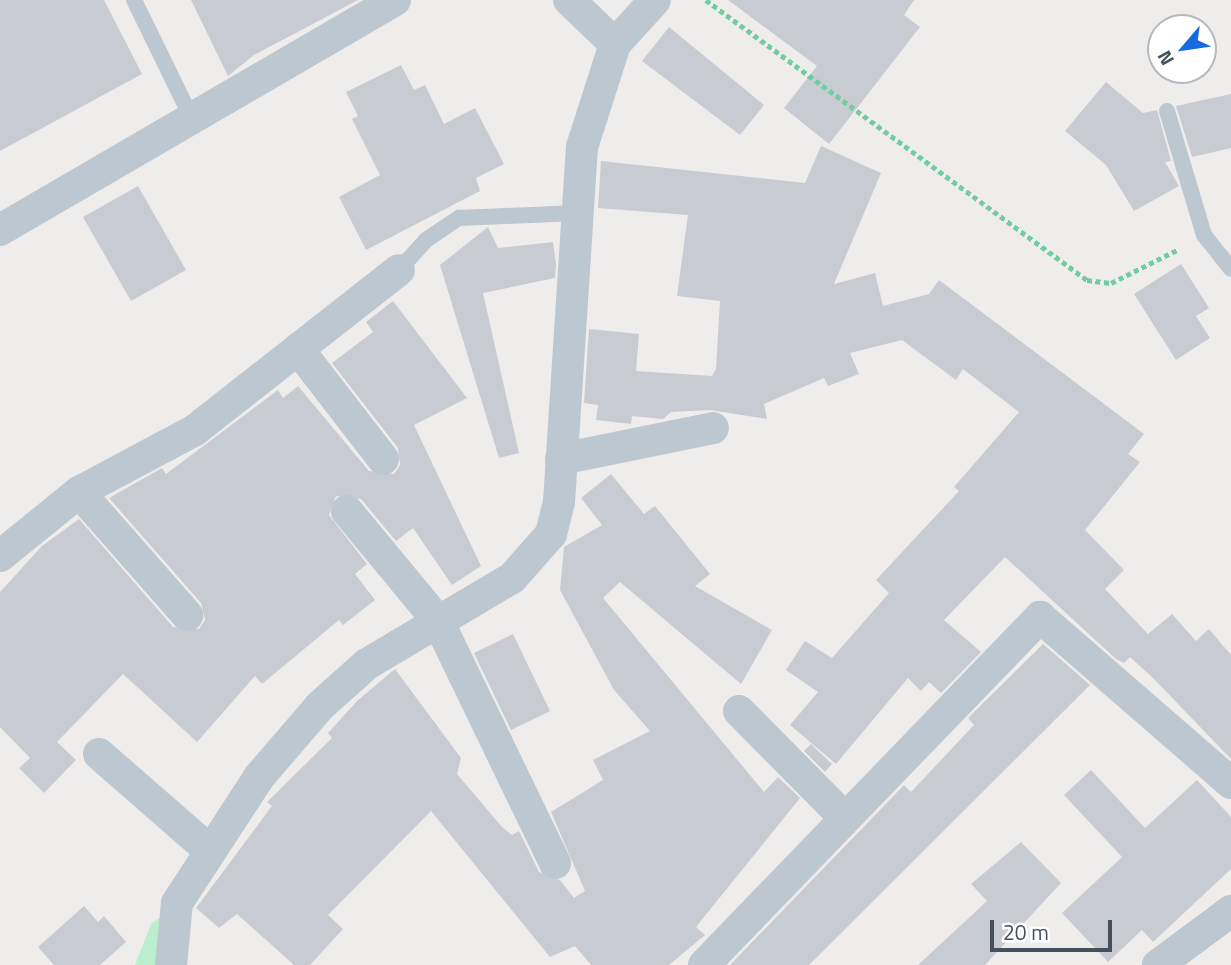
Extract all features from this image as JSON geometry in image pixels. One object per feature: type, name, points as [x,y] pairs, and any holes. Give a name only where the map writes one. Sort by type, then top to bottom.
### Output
[{"type":"street","points":[[0,230],[193,121],[395,0]]},
{"type":"street","points":[[569,0],[615,44]]},
{"type":"street","points":[[172,965],[173,916],[210,852],[258,778],[333,691],[438,621],[512,578],[540,551],[556,521],[582,146],[615,44],[655,0]]},
{"type":"street","points":[[0,556],[79,492],[195,430],[399,270]]},
{"type":"street","points":[[298,349],[383,459]]},
{"type":"street","points":[[561,459],[713,428]]},
{"type":"street","points":[[79,492],[187,615]]},
{"type":"street","points":[[347,511],[438,621],[555,863]]},
{"type":"street","points":[[704,965],[1040,617],[1231,783]]},
{"type":"street","points":[[739,710],[845,818]]},
{"type":"street","points":[[99,754],[210,852]]},
{"type":"street","points":[[1158,965],[1231,911]]},
{"type":"lane","points":[[134,0],[193,121]]},
{"type":"lane","points":[[1167,111],[1204,235],[1231,269]]},
{"type":"lane","points":[[399,270],[426,240],[459,218],[576,213]]},
{"type":"path","points":[[706,0],[1087,280],[1111,283],[1204,235]]},
{"type":"green space","points":[[161,917],[160,965],[135,965],[151,924]]},
{"type":"building","points":[[0,0],[104,0],[142,74],[0,151]]},
{"type":"building","points":[[191,0],[358,0],[254,55],[228,76]]},
{"type":"building","points":[[728,0],[914,0],[904,15],[920,27],[829,144],[784,108],[817,66]]},
{"type":"building","points":[[669,27],[764,105],[740,135],[642,61]]},
{"type":"building","points":[[401,65],[414,90],[425,85],[444,124],[475,108],[504,164],[476,178],[480,191],[366,250],[339,197],[380,175],[352,119],[358,116],[346,92]]},
{"type":"building","points":[[1106,82],[1143,113],[1157,110],[1171,161],[1165,162],[1179,186],[1134,211],[1106,165],[1065,131]]},
{"type":"building","points":[[1231,94],[1231,148],[1192,157],[1176,106]]},
{"type":"building","points":[[821,146],[881,173],[834,284],[875,273],[883,306],[929,294],[939,280],[1144,434],[1128,454],[1140,462],[1085,530],[1124,570],[1105,589],[1148,634],[1172,614],[1196,641],[1209,629],[1231,655],[1231,759],[1130,657],[1124,663],[1116,659],[1005,557],[944,620],[981,652],[941,693],[929,682],[921,691],[908,678],[836,764],[790,725],[818,692],[786,670],[805,641],[832,658],[889,593],[876,580],[959,491],[954,487],[1019,412],[963,369],[956,380],[902,340],[850,353],[859,374],[828,386],[824,378],[764,404],[767,419],[710,410],[671,412],[663,419],[632,416],[631,424],[596,420],[598,405],[584,403],[589,329],[639,334],[636,371],[712,376],[716,369],[720,301],[677,296],[688,215],[598,208],[601,161],[805,183]]},
{"type":"building","points":[[138,186],[186,270],[131,301],[83,217]]},
{"type":"building","points":[[488,227],[498,248],[553,242],[556,264],[555,278],[483,293],[519,453],[499,458],[440,265]]},
{"type":"building","points":[[1181,264],[1209,308],[1196,316],[1210,338],[1176,360],[1134,294]]},
{"type":"building","points":[[393,301],[467,398],[414,425],[481,566],[452,585],[413,528],[396,541],[361,499],[336,496],[329,515],[367,564],[355,574],[375,600],[343,625],[339,620],[262,684],[255,676],[197,742],[123,674],[57,742],[76,760],[44,793],[19,768],[30,758],[0,727],[0,592],[42,546],[79,519],[173,627],[199,629],[205,620],[201,603],[109,498],[162,468],[166,474],[278,390],[283,398],[298,386],[369,471],[394,474],[400,465],[398,448],[332,363],[373,332],[366,322]]},
{"type":"building","points":[[611,474],[644,514],[655,506],[710,574],[695,586],[772,630],[741,684],[620,582],[603,598],[764,792],[778,777],[800,798],[696,927],[705,935],[669,965],[591,965],[575,946],[550,957],[431,811],[328,915],[343,929],[310,965],[294,965],[237,914],[219,928],[196,908],[272,806],[267,802],[332,738],[328,733],[357,701],[395,669],[461,758],[457,774],[502,827],[512,835],[519,831],[539,872],[560,880],[574,898],[585,891],[551,812],[603,780],[593,760],[650,731],[614,690],[560,590],[564,547],[602,525],[581,498]]},
{"type":"building","points":[[513,634],[550,711],[511,730],[474,653]]},
{"type":"building","points":[[1043,644],[1090,685],[809,965],[730,965],[904,785],[911,792],[974,725],[968,718]]},
{"type":"building","points":[[811,744],[832,764],[825,772],[804,751]]},
{"type":"building","points":[[1091,770],[1145,828],[1197,780],[1231,817],[1231,869],[1153,942],[1142,930],[1108,962],[1062,913],[1122,857],[1064,795]]},
{"type":"building","points":[[1021,842],[1061,883],[985,965],[918,965],[987,901],[971,884]]},
{"type":"building","points":[[84,906],[98,922],[104,916],[126,942],[100,965],[54,965],[38,947]]}]
